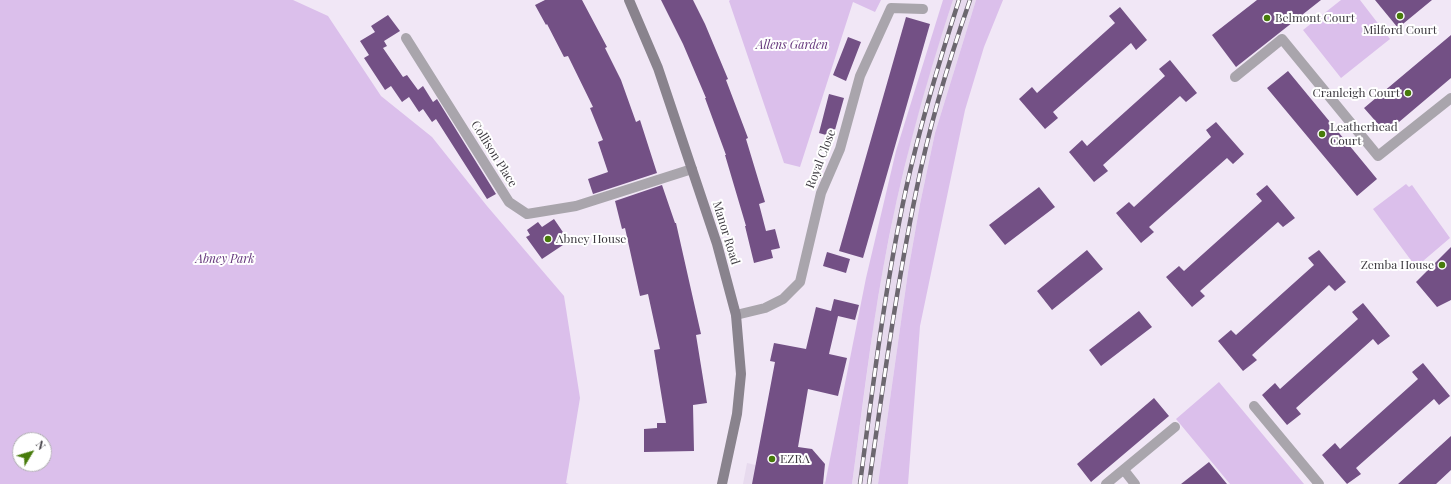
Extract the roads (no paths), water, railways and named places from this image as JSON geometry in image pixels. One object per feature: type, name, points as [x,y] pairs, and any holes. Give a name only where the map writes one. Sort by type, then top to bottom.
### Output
[{"type":"main road","name":"Manor Road","points":[[629,0],[658,68],[717,244],[736,315],[741,374],[737,414],[722,484]]},
{"type":"street","name":"Royal Close","points":[[736,315],[765,308],[783,299],[800,282],[821,193],[840,149],[860,76],[891,8],[923,9]]},
{"type":"street","points":[[1235,77],[1286,36],[1378,156],[1451,98]]},
{"type":"street","name":"Collison Place","points":[[406,38],[509,202],[527,214],[576,206],[692,169]]},
{"type":"street","points":[[1254,406],[1319,484]]},
{"type":"street","points":[[1106,484],[1175,427]]},
{"type":"street","points":[[1124,470],[1135,484]]},
{"type":"railway","points":[[860,484],[880,336],[906,189],[911,165],[937,70],[959,0]]},
{"type":"railway","points":[[869,484],[896,301],[916,192],[940,95],[970,0]]},
{"type":"place","name":"Milford Court","points":[[1400,16]]},
{"type":"place","name":"Belmont Court","points":[[1267,18]]},
{"type":"place","name":"Cranleigh Court","points":[[1408,93]]},
{"type":"place","name":"Leatherhead Court","points":[[1322,134]]},
{"type":"place","name":"Abney House","points":[[548,239]]},
{"type":"place","name":"Zemba House","points":[[1442,265]]},
{"type":"place","name":"EZRA","points":[[772,459]]},
{"type":"park label","name":"Allens Garden","points":[[792,45]]},
{"type":"park label","name":"Abney Park","points":[[225,259]]}]
